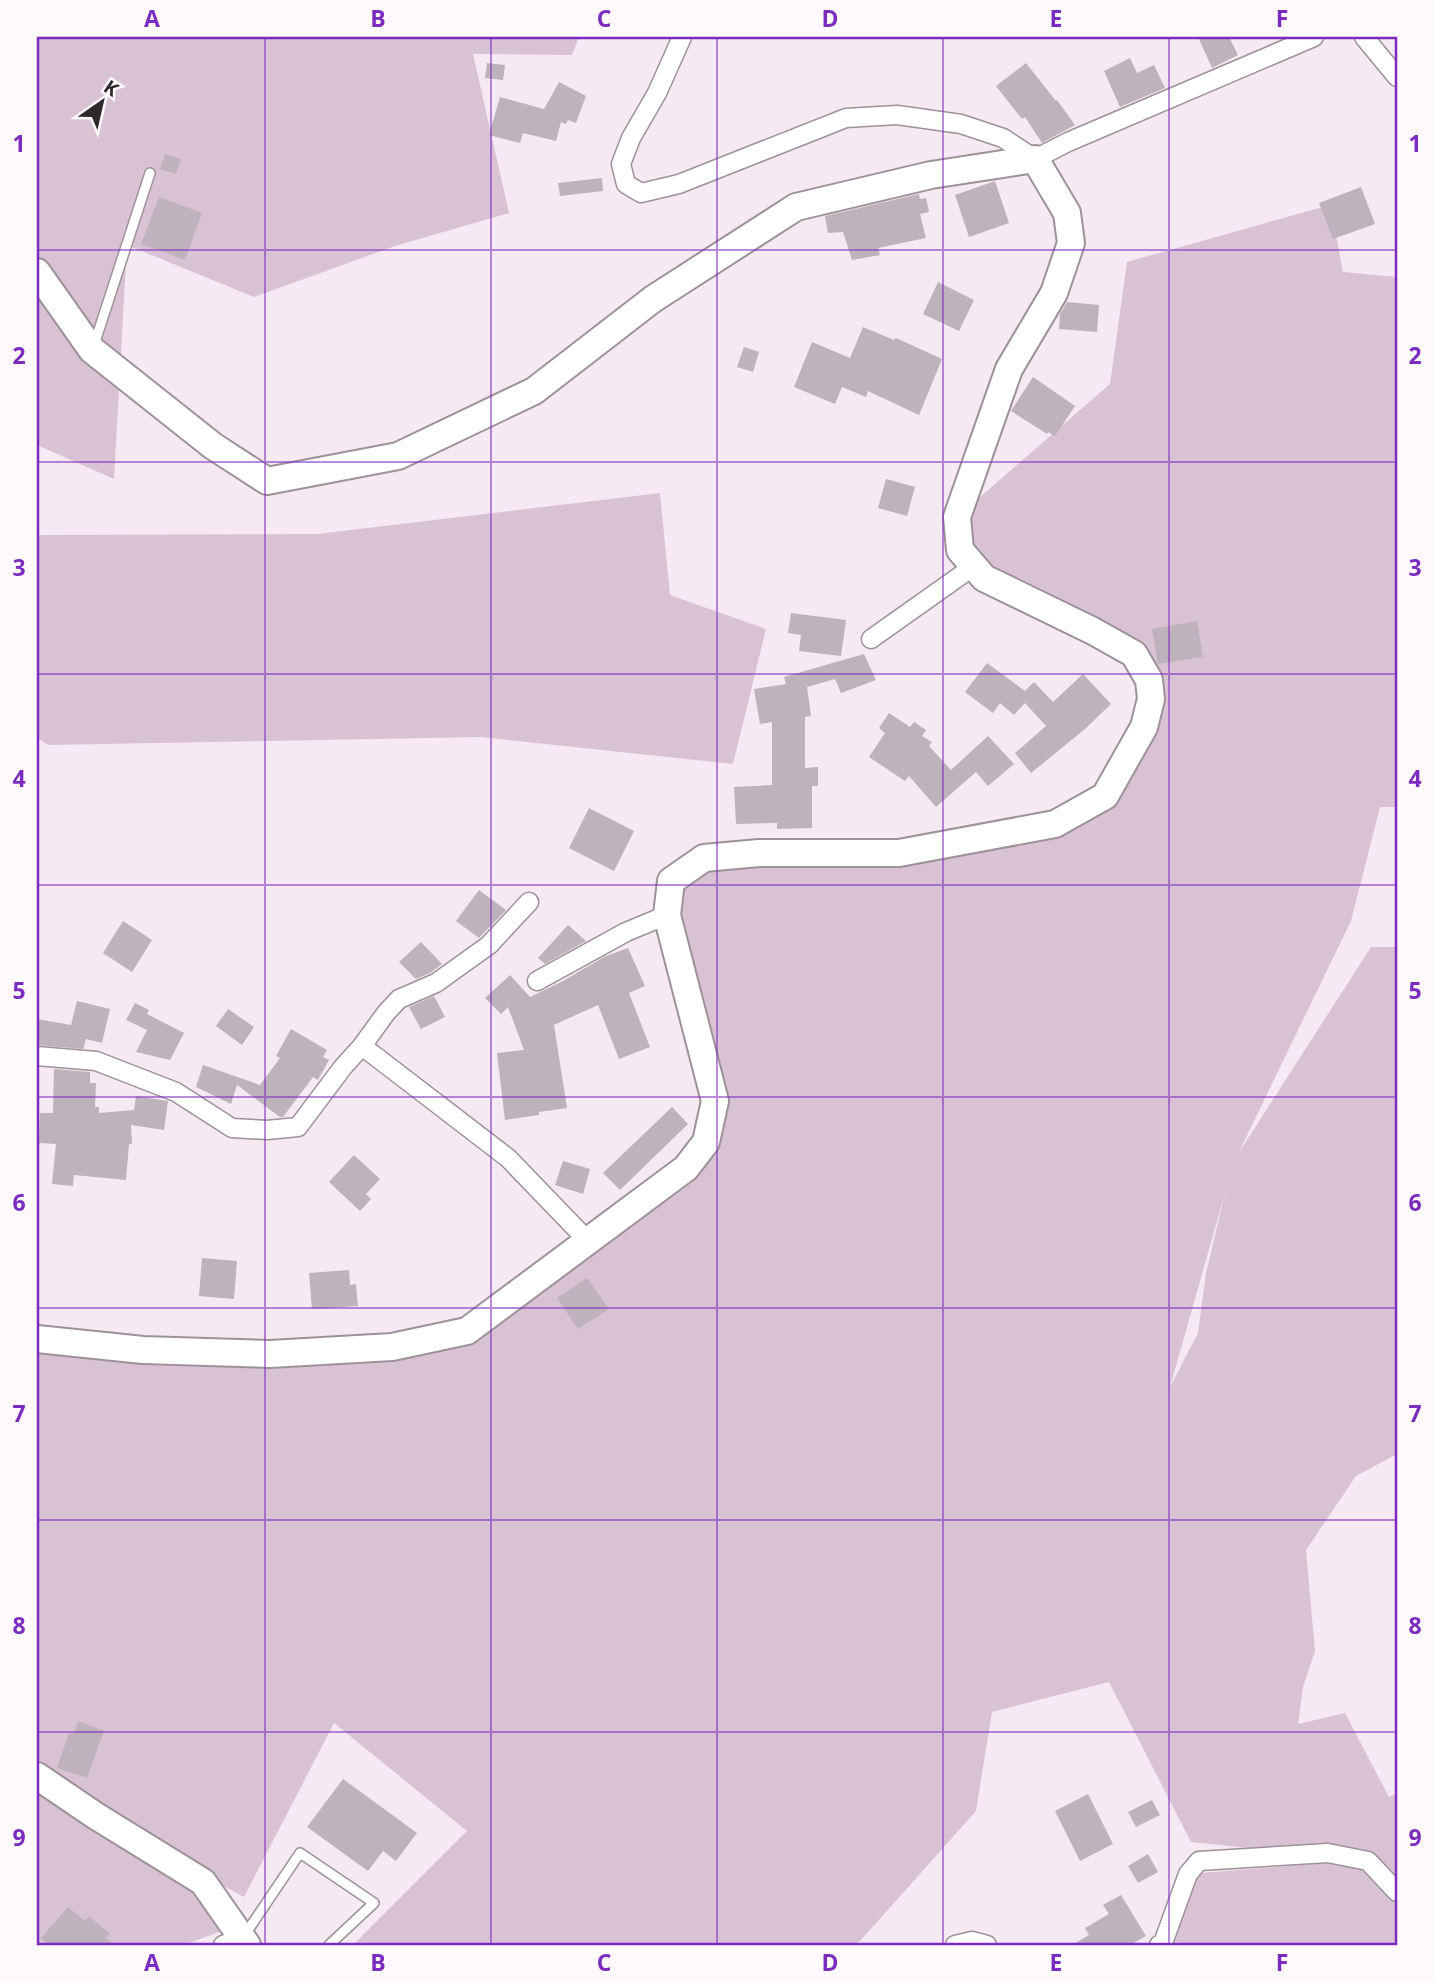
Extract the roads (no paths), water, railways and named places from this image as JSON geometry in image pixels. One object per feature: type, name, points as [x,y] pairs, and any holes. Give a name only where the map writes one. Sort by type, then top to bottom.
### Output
[{"type":"street","points":[[37,1339],[143,1350],[270,1354],[392,1347],[467,1331],[686,1168],[706,1142],[715,1101],[667,915],[671,881],[704,858],[759,853],[899,853],[1055,824],[1105,796],[1144,727],[1151,699],[1149,680],[1134,654],[984,578],[960,551],[957,517],[1009,369],[1054,293],[1071,243],[1068,213],[1035,159],[1003,138],[961,124],[897,115],[846,118],[678,184],[641,193],[626,184],[621,164],[631,138],[657,93],[682,37]]},
{"type":"street","points":[[37,272],[92,350],[212,446],[267,481],[398,456],[534,391],[653,299],[796,207],[931,175],[1035,159],[1068,142],[1314,37]]},
{"type":"street","points":[[1364,37],[1397,77]]},
{"type":"street","points":[[871,639],[974,566]]},
{"type":"street","points":[[37,1056],[96,1061],[176,1092],[232,1128],[267,1130],[298,1127],[399,999],[436,983],[489,944],[529,902]]},
{"type":"street","points":[[537,981],[626,932],[667,915]]},
{"type":"street","points":[[362,1046],[508,1158],[588,1241]]},
{"type":"street","points":[[37,1776],[203,1882],[238,1943]]},
{"type":"street","points":[[1159,1945],[1163,1942],[1188,1874],[1199,1861],[1328,1853],[1368,1861],[1397,1892]]},
{"type":"street","points":[[955,1945],[972,1941],[987,1945]]},
{"type":"lane","points":[[92,350],[150,173]]},
{"type":"lane","points":[[238,1943],[300,1853],[373,1903],[329,1945]]}]
